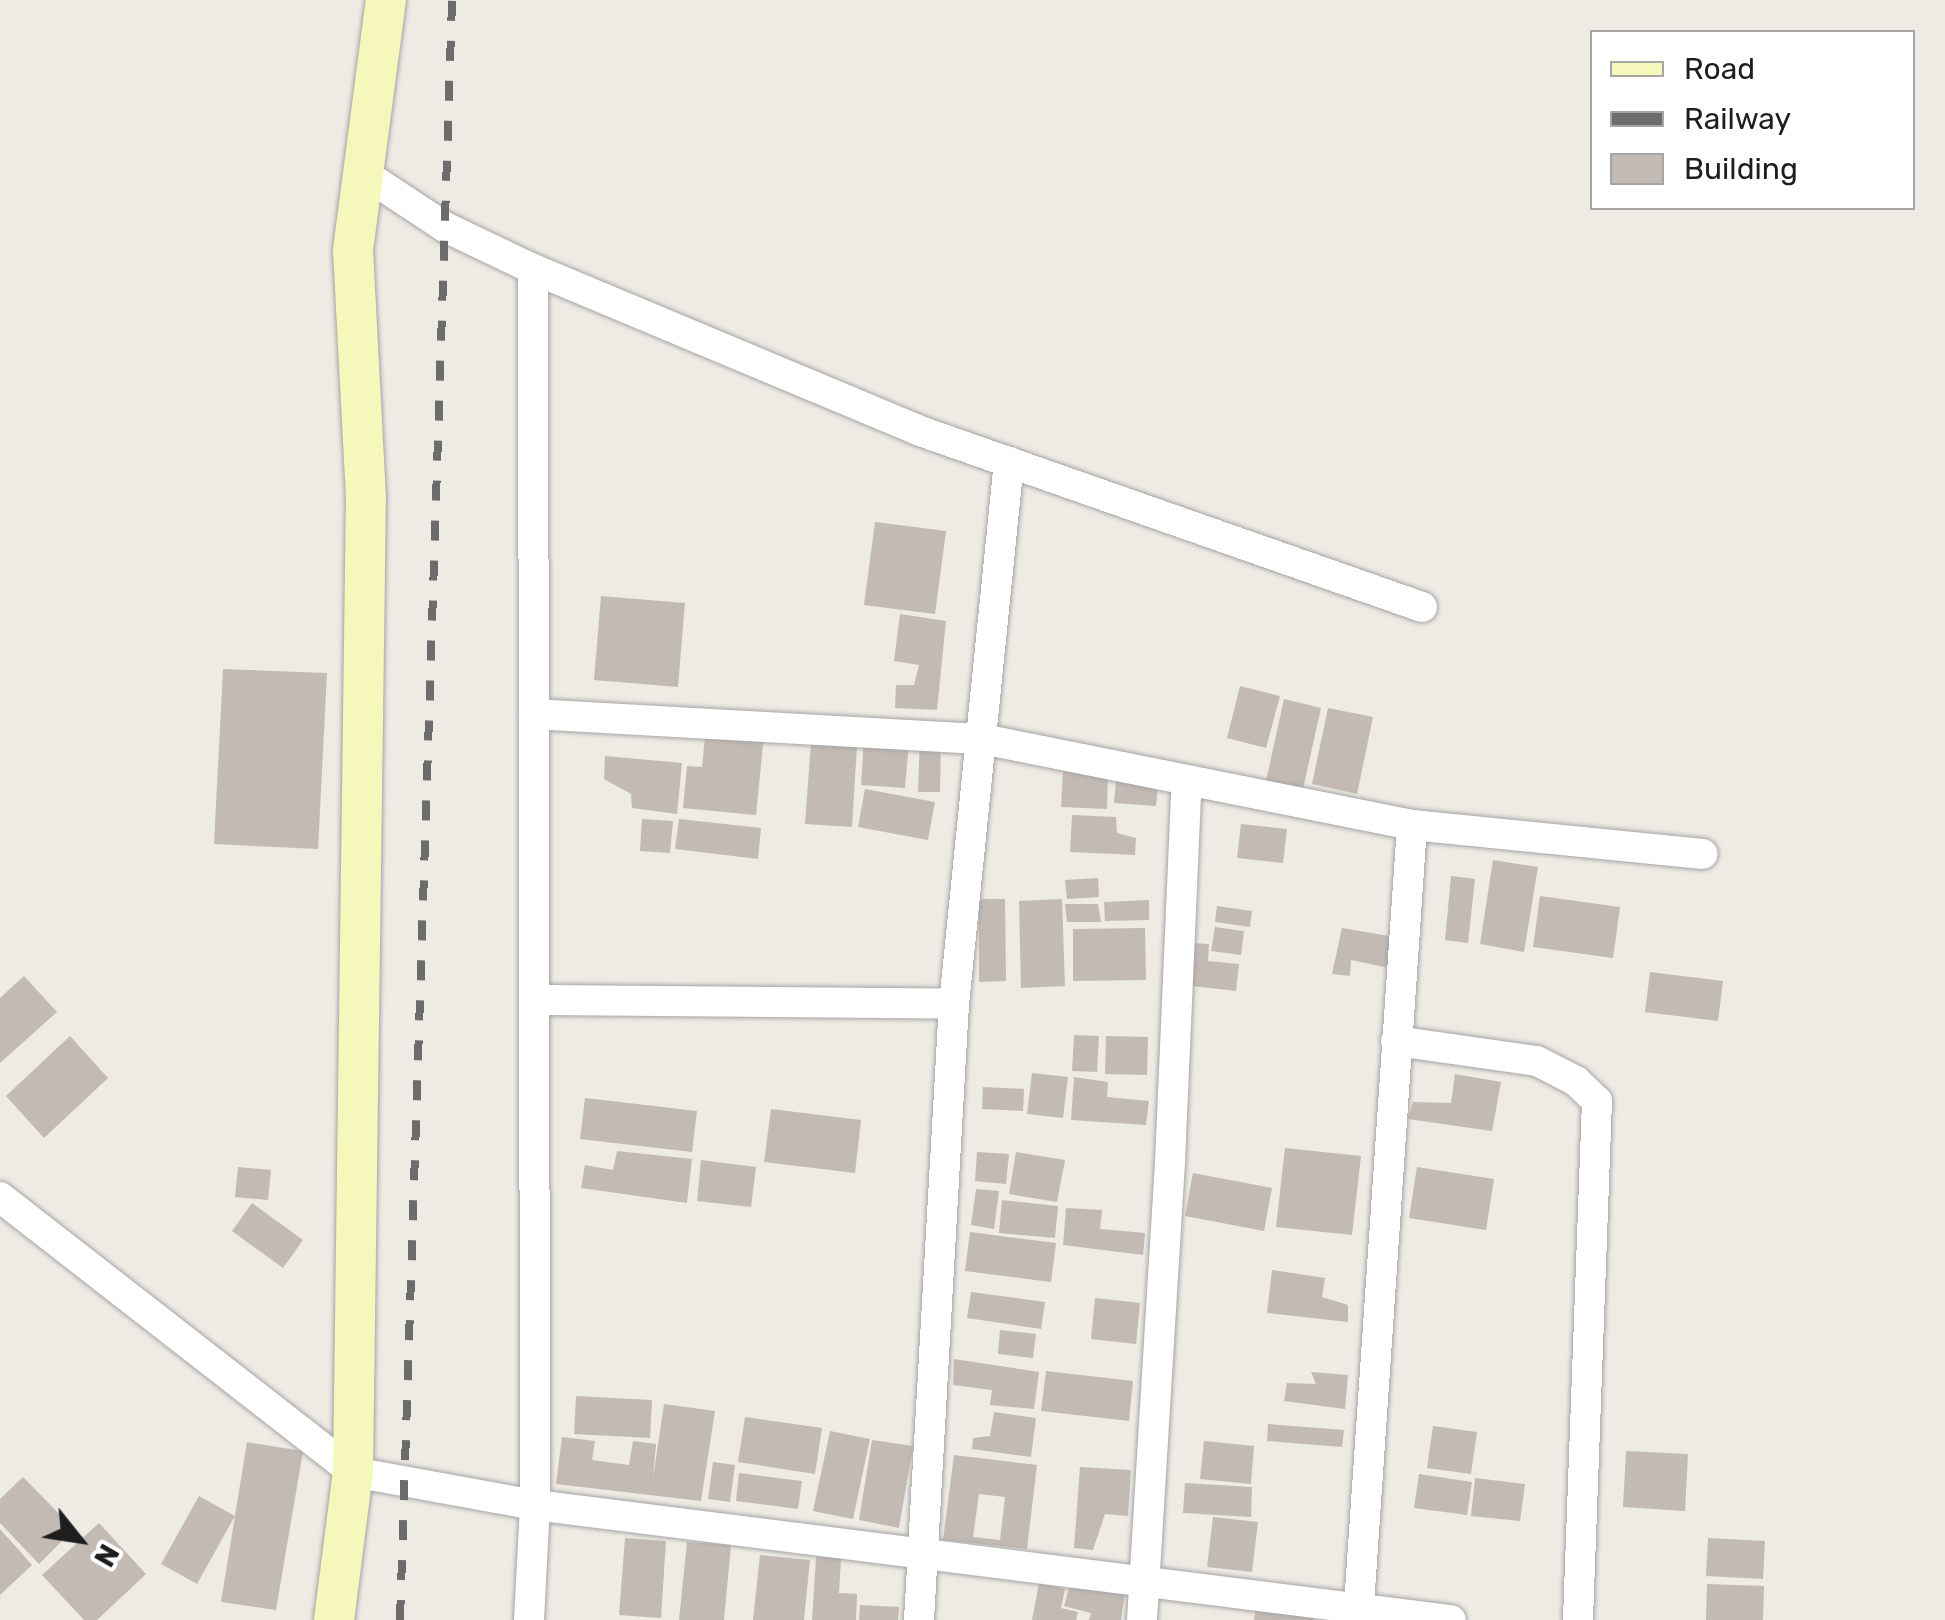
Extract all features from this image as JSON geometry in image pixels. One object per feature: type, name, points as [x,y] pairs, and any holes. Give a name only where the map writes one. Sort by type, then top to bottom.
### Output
[{"type":"main road","points":[[334,1620],[353,1472],[366,498],[352,250],[386,0]]},
{"type":"street","points":[[363,174],[445,227],[533,269],[902,423],[1422,607]]},
{"type":"street","points":[[529,1620],[534,1505],[533,269]]},
{"type":"street","points":[[919,1620],[954,1004],[1009,462]]},
{"type":"street","points":[[534,714],[982,739],[1412,825],[1703,854]]},
{"type":"street","points":[[1142,1620],[1170,1162],[1186,780]]},
{"type":"street","points":[[1358,1614],[1412,825]]},
{"type":"street","points":[[534,1000],[954,1004]]},
{"type":"street","points":[[1396,1040],[1537,1061],[1576,1080],[1597,1101],[1578,1620]]},
{"type":"street","points":[[0,1197],[353,1472],[534,1505],[1144,1580],[1358,1614],[1452,1620]]},
{"type":"building","points":[[875,522],[946,531],[935,614],[864,605]]},
{"type":"building","points":[[601,596],[685,603],[678,687],[594,680]]},
{"type":"building","points":[[900,614],[946,621],[937,710],[895,708],[896,685],[914,685],[919,665],[894,661]]},
{"type":"building","points":[[223,669],[327,673],[318,849],[214,844]]},
{"type":"building","points":[[1240,686],[1280,696],[1266,748],[1227,738]]},
{"type":"building","points":[[1284,699],[1321,708],[1303,789],[1266,781]]},
{"type":"building","points":[[1328,708],[1373,717],[1357,794],[1312,784]]},
{"type":"building","points":[[706,727],[764,735],[756,815],[683,808],[687,766],[702,767]]},
{"type":"building","points":[[812,728],[858,730],[852,827],[805,824]]},
{"type":"building","points":[[920,736],[941,737],[940,792],[918,792]]},
{"type":"building","points":[[864,739],[909,742],[905,788],[861,785]]},
{"type":"building","points":[[605,756],[682,763],[677,814],[632,808],[631,794],[604,779]]},
{"type":"building","points":[[1063,771],[1108,773],[1107,809],[1061,807]]},
{"type":"building","points":[[1116,781],[1158,783],[1156,806],[1114,803]]},
{"type":"building","points":[[865,789],[935,802],[928,840],[858,827]]},
{"type":"building","points":[[1072,815],[1116,817],[1117,833],[1136,838],[1135,855],[1070,852]]},
{"type":"building","points":[[642,819],[673,821],[670,853],[640,851]]},
{"type":"building","points":[[679,819],[761,828],[758,859],[675,849]]},
{"type":"building","points":[[1241,824],[1287,829],[1283,863],[1237,858]]},
{"type":"building","points":[[1493,860],[1538,867],[1524,952],[1480,944]]},
{"type":"building","points":[[1451,876],[1475,879],[1468,943],[1445,940]]},
{"type":"building","points":[[1098,878],[1099,897],[1067,899],[1065,880]]},
{"type":"building","points":[[1540,896],[1620,907],[1613,958],[1533,947]]},
{"type":"building","points":[[979,899],[1005,899],[1006,981],[979,982]]},
{"type":"building","points":[[1062,899],[1065,986],[1021,988],[1019,901]]},
{"type":"building","points":[[1149,900],[1149,920],[1105,921],[1104,902]]},
{"type":"building","points":[[1065,904],[1098,904],[1101,922],[1067,922]]},
{"type":"building","points":[[1217,906],[1252,911],[1250,927],[1215,922]]},
{"type":"building","points":[[1215,927],[1244,931],[1241,955],[1211,951]]},
{"type":"building","points":[[1145,928],[1146,980],[1073,981],[1073,929]]},
{"type":"building","points":[[1342,928],[1395,937],[1389,968],[1351,960],[1350,976],[1332,974]]},
{"type":"building","points":[[1192,943],[1209,944],[1208,961],[1239,964],[1236,991],[1192,986]]},
{"type":"building","points":[[1650,972],[1723,981],[1718,1021],[1645,1012]]},
{"type":"building","points":[[24,976],[57,1012],[0,1063],[0,998]]},
{"type":"building","points":[[1074,1035],[1099,1036],[1097,1072],[1072,1071]]},
{"type":"building","points":[[70,1036],[108,1078],[44,1138],[6,1096]]},
{"type":"building","points":[[1106,1036],[1148,1037],[1147,1075],[1105,1074]]},
{"type":"building","points":[[1032,1073],[1068,1077],[1063,1118],[1027,1114]]},
{"type":"building","points":[[1455,1074],[1501,1082],[1492,1131],[1408,1119],[1413,1102],[1451,1103]]},
{"type":"building","points":[[1074,1077],[1108,1082],[1107,1097],[1149,1101],[1146,1125],[1071,1120]]},
{"type":"building","points":[[983,1087],[1024,1089],[1023,1111],[982,1109]]},
{"type":"building","points":[[585,1098],[697,1111],[692,1152],[580,1139]]},
{"type":"building","points":[[771,1109],[861,1120],[855,1173],[764,1162]]},
{"type":"building","points":[[1285,1148],[1361,1156],[1352,1235],[1276,1227]]},
{"type":"building","points":[[617,1151],[692,1159],[687,1203],[581,1188],[585,1165],[613,1170]]},
{"type":"building","points":[[977,1152],[1009,1154],[1006,1184],[975,1181]]},
{"type":"building","points":[[1016,1152],[1065,1160],[1057,1202],[1009,1194]]},
{"type":"building","points":[[701,1160],[756,1167],[751,1207],[697,1201]]},
{"type":"building","points":[[238,1167],[271,1170],[268,1200],[235,1197]]},
{"type":"building","points":[[1417,1167],[1494,1179],[1486,1230],[1409,1218]]},
{"type":"building","points":[[1193,1173],[1272,1188],[1264,1231],[1185,1216]]},
{"type":"building","points":[[976,1189],[999,1191],[994,1229],[971,1225]]},
{"type":"building","points":[[1002,1200],[1058,1206],[1055,1238],[999,1233]]},
{"type":"building","points":[[252,1203],[303,1240],[283,1268],[232,1231]]},
{"type":"building","points":[[1066,1208],[1102,1210],[1100,1229],[1145,1233],[1143,1255],[1063,1245]]},
{"type":"building","points":[[970,1232],[1056,1243],[1051,1282],[965,1271]]},
{"type":"building","points":[[1272,1270],[1325,1278],[1322,1297],[1348,1305],[1348,1322],[1267,1313]]},
{"type":"building","points":[[971,1292],[1045,1302],[1041,1329],[967,1318]]},
{"type":"building","points":[[1095,1298],[1140,1303],[1136,1344],[1091,1339]]},
{"type":"building","points":[[1000,1330],[1036,1334],[1033,1358],[998,1354]]},
{"type":"building","points":[[954,1359],[1039,1372],[1034,1409],[990,1405],[992,1390],[953,1385]]},
{"type":"building","points":[[1046,1371],[1133,1381],[1129,1421],[1041,1411]]},
{"type":"building","points":[[1311,1372],[1348,1375],[1345,1409],[1284,1401],[1287,1383],[1316,1384]]},
{"type":"building","points":[[576,1396],[652,1400],[650,1438],[574,1434]]},
{"type":"building","points":[[664,1404],[715,1411],[701,1501],[556,1484],[562,1437],[595,1441],[592,1460],[629,1465],[633,1441],[656,1444],[653,1478]]},
{"type":"building","points":[[994,1412],[1036,1418],[1031,1457],[972,1449],[973,1438],[990,1436]]},
{"type":"building","points":[[745,1417],[822,1428],[815,1474],[738,1462]]},
{"type":"building","points":[[1268,1424],[1344,1430],[1342,1447],[1267,1441]]},
{"type":"building","points":[[1433,1426],[1477,1432],[1471,1474],[1427,1468]]},
{"type":"building","points":[[830,1431],[870,1439],[853,1519],[813,1511]]},
{"type":"building","points":[[872,1440],[913,1446],[899,1528],[859,1520]]},
{"type":"building","points":[[1204,1441],[1254,1446],[1251,1484],[1200,1479]]},
{"type":"building","points":[[247,1442],[303,1451],[276,1610],[221,1602]]},
{"type":"building","points":[[1626,1451],[1688,1454],[1685,1511],[1623,1507]]},
{"type":"building","points":[[954,1455],[1037,1465],[1027,1549],[943,1540]],"holes":[[[979,1494],[1005,1497],[1000,1540],[973,1537]]]},
{"type":"building","points":[[713,1462],[735,1465],[730,1502],[708,1499]]},
{"type":"building","points":[[1080,1467],[1131,1470],[1128,1516],[1105,1514],[1093,1550],[1074,1548]]},
{"type":"building","points":[[739,1473],[802,1481],[798,1509],[736,1501]]},
{"type":"building","points":[[1419,1474],[1472,1482],[1467,1515],[1414,1508]]},
{"type":"building","points":[[23,1477],[74,1529],[39,1564],[0,1523],[0,1499]]},
{"type":"building","points":[[1475,1478],[1525,1484],[1520,1521],[1471,1516]]},
{"type":"building","points":[[1185,1483],[1252,1487],[1251,1517],[1183,1513]]},
{"type":"building","points":[[199,1496],[235,1516],[197,1584],[161,1564]]},
{"type":"building","points":[[1213,1517],[1258,1522],[1252,1572],[1207,1567]]},
{"type":"building","points":[[99,1523],[146,1574],[97,1620],[84,1620],[42,1575]]},
{"type":"building","points":[[0,1529],[32,1565],[0,1595]]},
{"type":"building","points":[[625,1538],[666,1541],[661,1618],[619,1615]]},
{"type":"building","points":[[1708,1538],[1765,1541],[1763,1579],[1706,1576]]},
{"type":"building","points":[[687,1542],[731,1545],[724,1620],[679,1620]]},
{"type":"building","points":[[760,1555],[810,1560],[804,1620],[753,1620]]},
{"type":"building","points":[[816,1557],[841,1558],[839,1593],[857,1594],[856,1620],[812,1620]]},
{"type":"building","points":[[1039,1583],[1065,1589],[1061,1608],[1078,1612],[1076,1620],[1032,1620]]},
{"type":"building","points":[[1707,1584],[1764,1586],[1763,1620],[1706,1620]]},
{"type":"building","points":[[1069,1588],[1125,1594],[1121,1620],[1089,1620],[1091,1613],[1064,1606]]},
{"type":"building","points":[[860,1605],[899,1607],[898,1620],[859,1620]]},
{"type":"building","points":[[1256,1608],[1313,1618],[1313,1620],[1254,1620]]},
{"type":"railway","points":[[400,1620],[452,0]]}]
